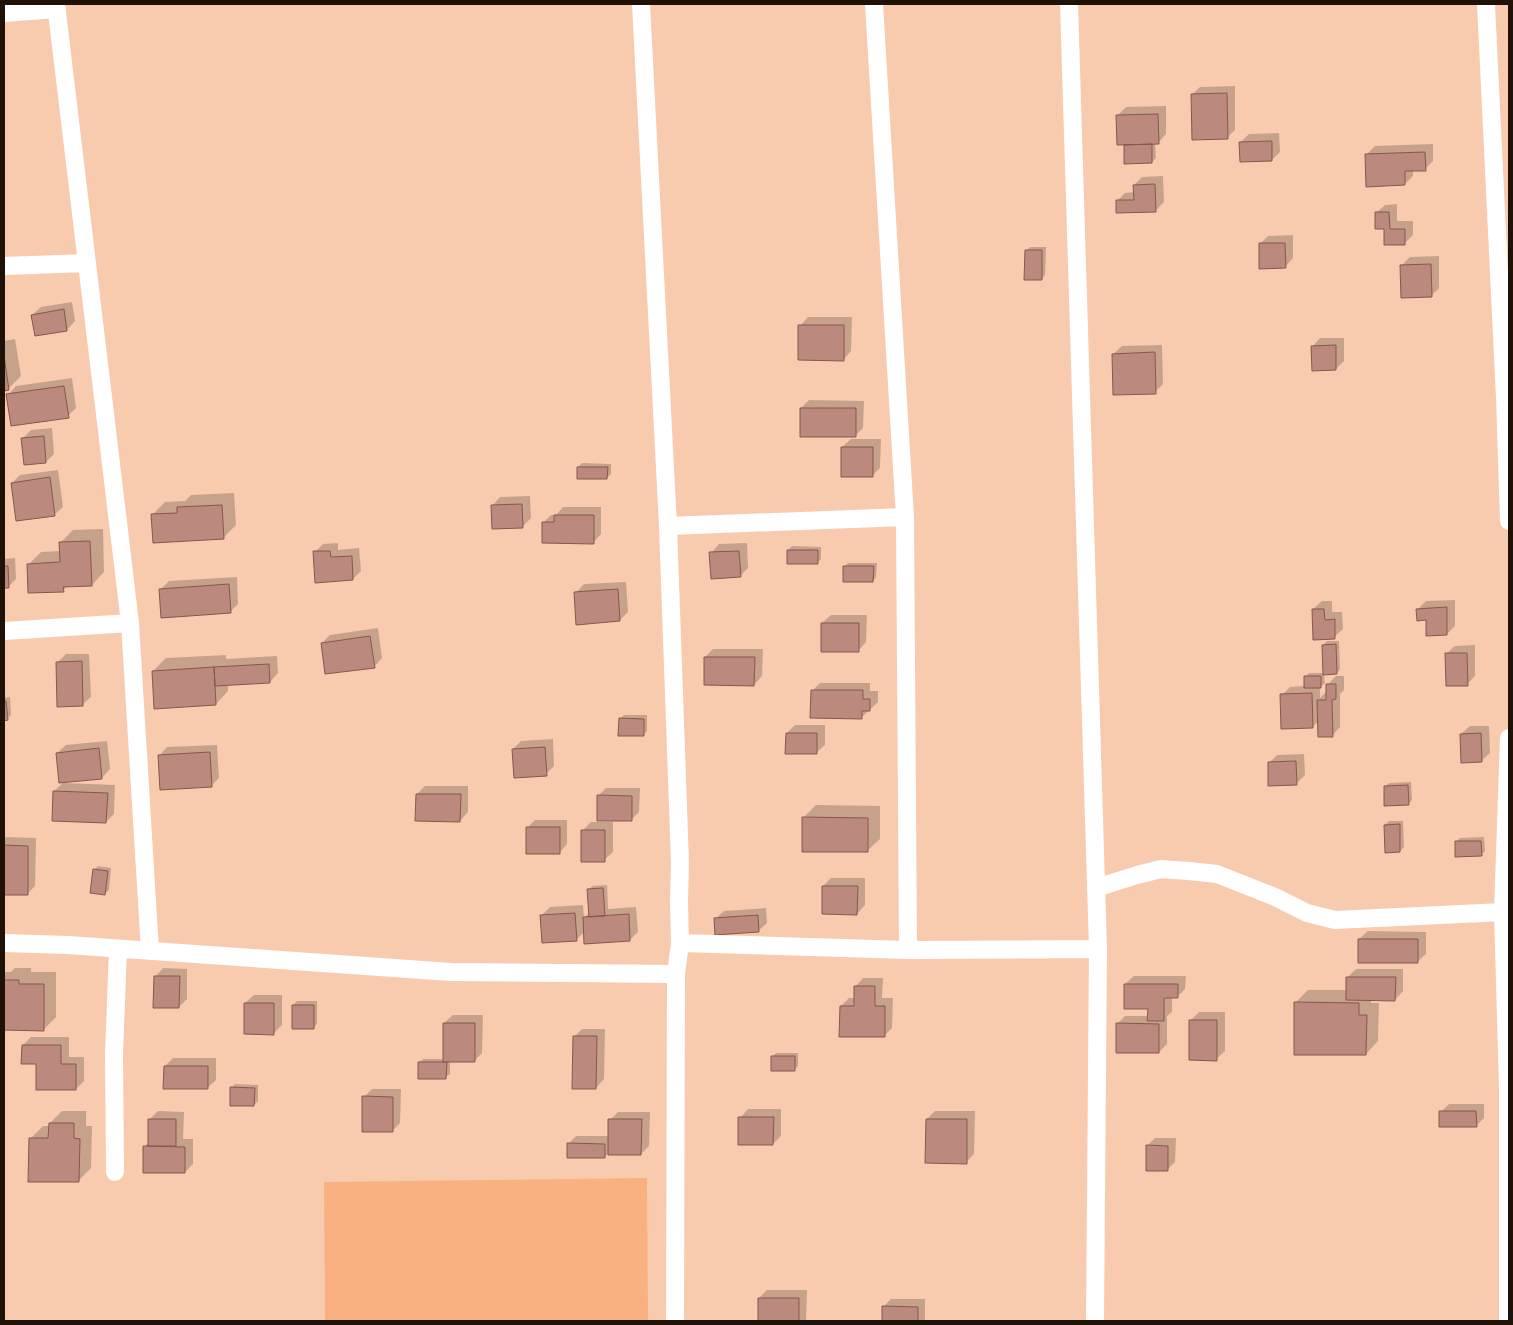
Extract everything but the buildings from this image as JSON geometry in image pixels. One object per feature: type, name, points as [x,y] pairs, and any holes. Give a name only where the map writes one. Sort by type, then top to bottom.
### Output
[{"type":"street","points":[[642,4],[668,526],[680,863],[680,943],[676,974],[675,1321]]},
{"type":"street","points":[[874,4],[905,517],[908,950]]},
{"type":"street","points":[[1069,4],[1098,949],[1095,1321]]},
{"type":"street","points":[[1486,4],[1507,397],[1509,521]]},
{"type":"street","points":[[4,13],[56,7],[130,623],[150,951]]},
{"type":"street","points":[[4,266],[87,262]]},
{"type":"street","points":[[668,526],[905,517]]},
{"type":"street","points":[[4,631],[130,623]]},
{"type":"street","points":[[1508,1321],[1509,1089],[1503,912],[1509,738]]},
{"type":"street","points":[[1096,888],[1160,869],[1217,874],[1275,897],[1307,913],[1335,920],[1503,912]]},
{"type":"street","points":[[4,943],[451,972],[676,974]]},
{"type":"street","points":[[680,943],[908,950],[1098,949]]},
{"type":"street","points":[[115,1172],[114,1054],[118,949]]},
{"type":"shaded area","points":[[647,1178],[648,1321],[325,1321],[324,1182]]}]
